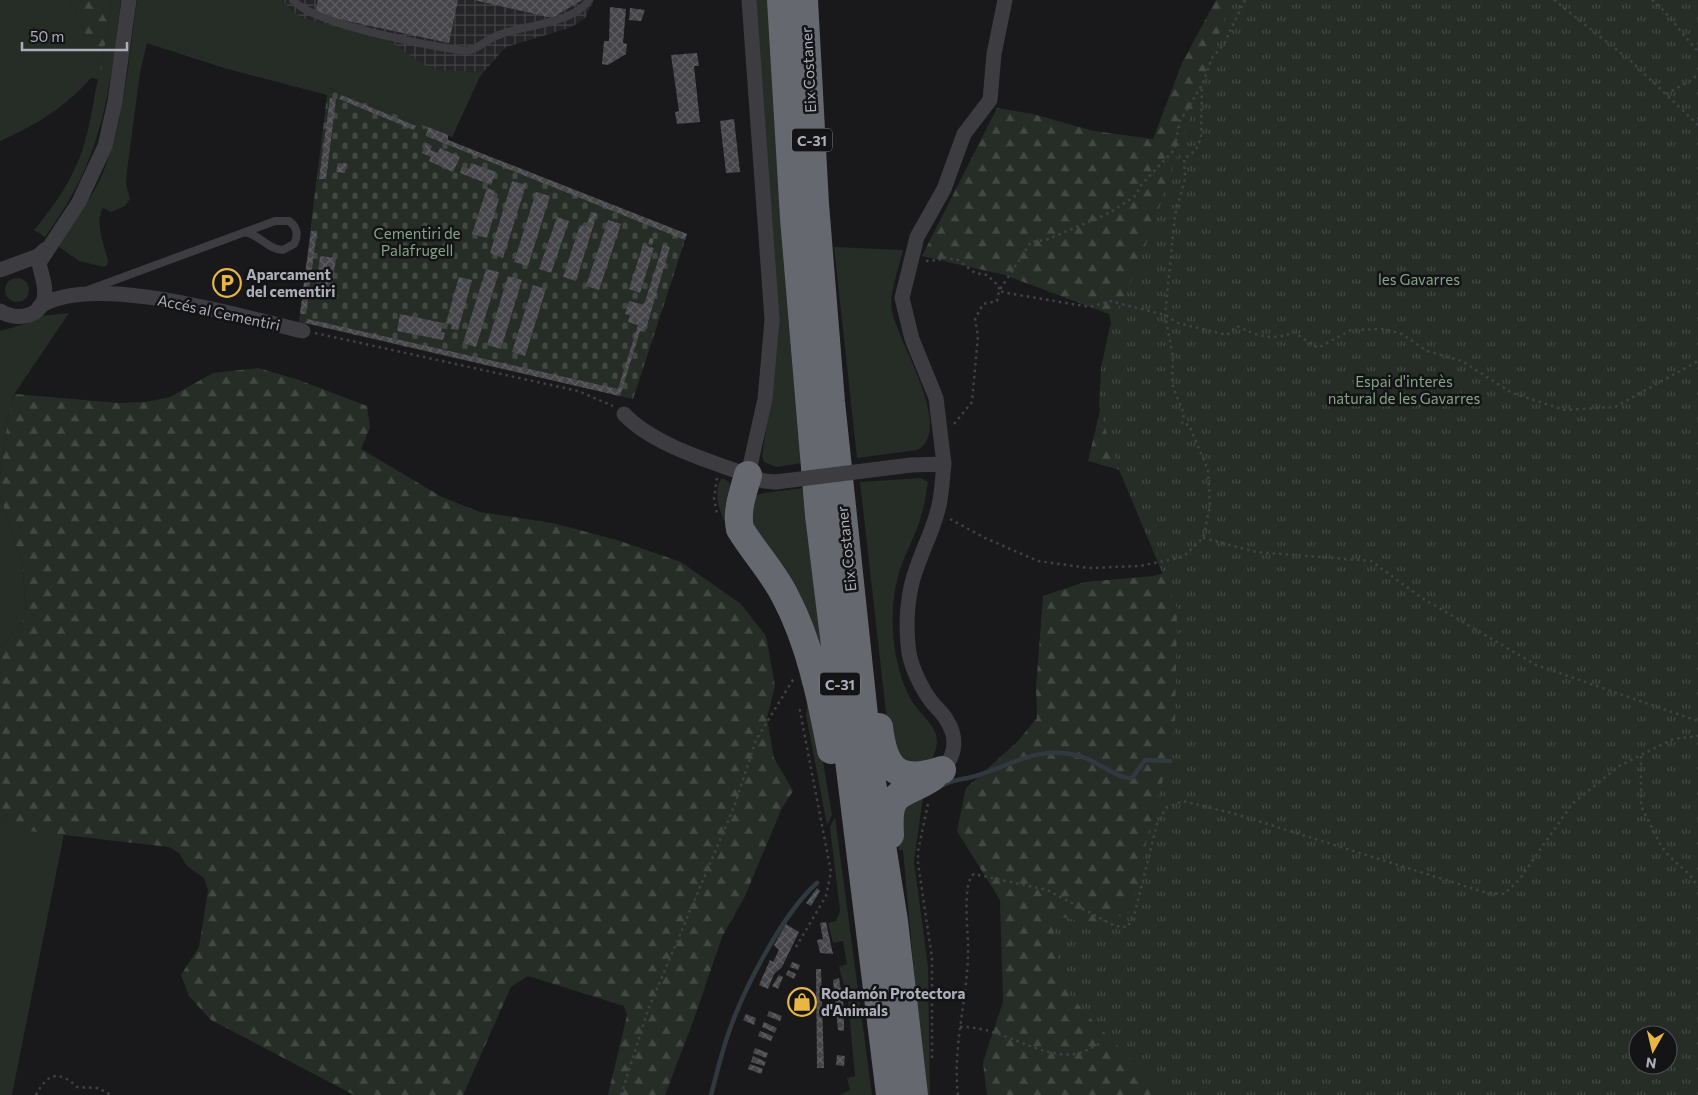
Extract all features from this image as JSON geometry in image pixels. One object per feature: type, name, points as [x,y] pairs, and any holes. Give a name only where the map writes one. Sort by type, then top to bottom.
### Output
[{"type":"highway","name":"Eix Costaner","points":[[781,0],[794,218],[819,515],[890,1095]]},
{"type":"highway","name":"Eix Costaner","points":[[804,0],[815,204],[831,402],[869,763],[894,921],[914,1095]]},
{"type":"highway","points":[[822,279],[882,753],[897,771],[908,775],[923,775],[942,770]]},
{"type":"highway","points":[[748,475],[740,502],[738,519],[740,529],[784,594],[798,621],[811,659],[826,719],[877,991]]},
{"type":"highway","points":[[894,921],[890,806],[897,795],[924,782],[942,770]]},
{"type":"street","points":[[4,317],[32,314],[44,299],[39,263],[79,202],[105,146],[115,102],[130,0]]},
{"type":"street","points":[[748,475],[765,399],[772,320],[749,0]]},
{"type":"street","points":[[942,770],[951,760],[955,746],[952,730],[946,718],[931,702],[919,680],[909,654],[908,630],[912,581],[938,512],[944,464],[936,398],[912,339],[902,298],[917,237],[944,189],[964,134],[990,100],[994,54],[1005,0]]},
{"type":"street","points":[[0,270],[9,265],[38,256],[49,247]]},
{"type":"street","points":[[20,263],[29,266],[43,281],[74,295]]},
{"type":"street","points":[[39,307],[57,298],[74,295]]},
{"type":"street","name":"Accés al Cementiri","points":[[74,295],[162,298],[303,331]]},
{"type":"street","points":[[624,414],[642,429],[676,447],[764,481],[776,482],[911,466],[944,464]]},
{"type":"lane","points":[[293,0],[298,7],[324,20],[464,51],[472,50],[496,36],[567,16],[580,10],[589,0]]},
{"type":"lane","points":[[74,295],[245,232],[283,220],[294,224],[297,234],[294,244],[283,250],[269,247],[257,236],[245,232]]},
{"type":"path","points":[[999,291],[1030,242],[1046,240],[1107,214],[1134,197],[1142,184],[1174,150],[1180,121],[1202,85],[1212,58],[1224,44],[1245,0]]},
{"type":"path","points":[[1554,0],[1608,42],[1666,94],[1698,126]]},
{"type":"path","points":[[1652,0],[1661,7],[1682,35],[1698,51]]},
{"type":"path","points":[[1666,94],[1692,80],[1698,74]]},
{"type":"path","points":[[938,512],[985,538],[1038,561],[1089,568],[1140,566],[1183,557],[1204,538],[1210,506],[1208,470],[1189,425],[1182,424],[1184,414],[1172,384],[1173,357],[1165,316],[1175,215],[1186,179],[1184,159],[1196,150],[1201,138],[1202,85]]},
{"type":"path","points":[[910,266],[926,261],[939,260],[941,257],[958,260],[975,272],[987,275],[999,286],[997,301],[982,304],[975,319],[978,336],[972,402],[952,426],[941,430]]},
{"type":"path","points":[[999,291],[1090,307],[1110,301],[1165,316],[1178,323],[1227,335],[1237,326],[1262,337],[1284,336],[1293,332],[1318,348],[1351,330],[1384,329],[1402,334],[1427,352],[1462,361],[1512,393],[1566,410],[1614,407],[1698,361]]},
{"type":"path","points":[[303,331],[578,391],[602,400],[624,414]]},
{"type":"path","points":[[717,515],[714,498],[720,464]]},
{"type":"path","points":[[1204,538],[1256,552],[1371,561],[1422,598],[1536,665],[1698,720]]},
{"type":"path","points":[[792,669],[796,688]]},
{"type":"path","points":[[621,1095],[648,1010],[734,808],[756,740],[794,678]]},
{"type":"path","points":[[796,947],[826,896],[831,872],[798,697]]},
{"type":"path","points":[[958,1095],[956,1074],[968,955],[967,885],[974,874],[1047,890],[1116,926],[1128,927],[1135,912],[1157,824],[1166,808],[1183,800],[1239,815],[1487,893],[1504,894],[1519,880],[1572,804],[1619,766],[1673,739],[1698,736]]},
{"type":"path","points":[[1641,755],[1641,806],[1660,844],[1669,856],[1690,875],[1698,887]]},
{"type":"path","points":[[929,799],[918,851],[918,863],[932,958],[932,1067]]},
{"type":"path","points":[[960,1027],[1002,1033],[1036,1048],[1056,1053],[1075,1054],[1101,1043]]},
{"type":"path","points":[[36,1095],[46,1079],[58,1075],[66,1076],[77,1087],[98,1088],[111,1095]]},
{"type":"shaded area","points":[[144,0],[594,0],[585,18],[569,28],[506,47],[480,76],[452,137],[329,88],[328,95],[228,69],[147,43]]},
{"type":"green space","points":[[0,0],[70,0],[101,69],[112,0],[121,0],[112,66],[101,124],[80,180],[65,208],[45,237],[34,230],[62,192],[78,162],[87,133],[98,79],[91,78],[81,89],[49,115],[26,129],[0,141]]},
{"type":"green space","points":[[70,0],[112,0],[101,70]]},
{"type":"green space","points":[[137,0],[282,0],[293,12],[303,18],[390,41],[424,65],[439,70],[478,72],[486,69],[480,76],[452,137],[329,88],[328,95],[228,69],[147,43],[140,73],[127,171],[126,184],[130,199],[125,206],[111,212],[103,208],[101,214],[100,227],[108,261],[104,267],[79,261],[58,246],[94,190],[111,150],[122,108]]},
{"type":"green space","points":[[755,0],[768,0],[802,463],[776,467],[764,462],[762,456],[771,398]]},
{"type":"green space","name":"Espai d'interès natural de les Gavarres","points":[[1216,0],[1670,0],[1698,1095],[987,1095],[983,1062],[1003,1002],[1000,900],[957,831],[966,788],[1017,742],[1037,718],[1036,688],[1043,596],[1085,582],[1153,576],[1189,567],[1141,476],[1088,461],[1116,343],[1109,314],[1005,275],[922,256],[997,108],[1033,114],[1094,131],[1153,139],[1182,63]]},
{"type":"green space","name":"Espai d'interès natural de les Gavarres","points":[[1231,0],[1698,0],[1698,1095],[1167,1095],[1085,1013],[1063,985],[1050,915],[1092,923],[1127,914],[1139,884],[1147,838],[1168,761],[1175,725],[1177,608],[1112,453],[1099,405],[1101,368],[1110,326],[1134,275]]},
{"type":"green space","name":"Cementiri de Palafrugell","points":[[328,88],[448,135],[448,141],[687,234],[633,399],[299,322]]},
{"type":"green space","points":[[834,247],[903,250],[893,288],[891,304],[896,325],[921,384],[927,404],[930,423],[927,439],[918,450],[857,458]]},
{"type":"green space","points":[[17,278],[26,281],[29,290],[26,299],[17,302],[8,299],[5,290],[8,281]]},
{"type":"green space","points":[[69,313],[15,393],[10,405],[0,477],[0,331],[28,323],[40,316]]},
{"type":"green space","points":[[258,368],[299,380],[367,406],[370,427],[361,449],[442,497],[480,512],[553,523],[617,540],[681,562],[741,604],[766,636],[775,686],[767,718],[774,758],[793,791],[782,808],[745,896],[722,937],[665,1095],[608,1095],[627,1015],[624,1006],[528,976],[511,987],[463,1095],[354,1095],[211,1020],[189,996],[181,975],[199,947],[208,890],[204,878],[187,866],[179,853],[169,847],[20,830],[0,818],[0,648],[26,617],[23,568],[0,495],[0,477],[10,405],[15,394],[119,403],[146,402],[170,397],[213,373]]},
{"type":"green space","points":[[921,478],[928,482],[925,501],[918,527],[898,577],[893,606],[893,636],[896,656],[905,687],[913,703],[933,728],[937,741],[932,759],[909,767],[890,748],[860,482]]},
{"type":"green space","points":[[721,479],[725,479],[730,484],[725,506],[728,526],[772,588],[783,609],[793,635],[806,687],[802,686],[791,636],[781,608],[727,527],[720,509],[717,493]]},
{"type":"green space","points":[[803,488],[823,661],[752,531],[749,503],[757,495]]},
{"type":"green space","points":[[0,495],[23,568],[26,617],[0,648]]},
{"type":"green space","points":[[810,704],[821,750],[832,815],[827,825],[806,715],[807,706]]},
{"type":"green space","points":[[924,790],[914,861],[928,967],[930,1095],[925,1095],[903,850],[899,850],[897,827],[899,805]]},
{"type":"green space","points":[[835,817],[872,1095],[839,1095],[850,1090],[847,1078],[855,1076],[848,1001],[839,967],[847,964],[843,941],[833,943],[828,923],[836,921],[840,911],[830,827]]},
{"type":"green space","points":[[0,818],[21,830],[64,834],[12,1095],[0,1095]]},
{"type":"building","points":[[318,0],[458,0],[449,43],[315,14]]},
{"type":"building","points":[[474,0],[582,0],[552,18]]},
{"type":"building","points":[[610,7],[626,9],[623,43],[627,44],[626,54],[608,65],[602,64],[604,41],[609,41]]},
{"type":"building","points":[[630,8],[645,10],[641,21],[629,20]]},
{"type":"building","points":[[697,53],[699,66],[694,66],[700,122],[677,124],[675,112],[679,111],[671,55]]},
{"type":"building","points":[[341,95],[416,126],[414,130],[339,99]]},
{"type":"building","points":[[330,98],[336,99],[326,179],[319,179]]},
{"type":"building","points":[[734,119],[740,172],[726,173],[720,121]]},
{"type":"building","points":[[428,127],[448,135],[448,140],[687,234],[685,240],[426,136]]},
{"type":"building","points":[[426,143],[432,146],[430,150],[438,153],[440,148],[460,157],[453,172],[429,161],[431,157],[422,153]]},
{"type":"building","points":[[338,163],[346,164],[345,173],[336,172]]},
{"type":"building","points":[[471,163],[496,172],[491,185],[460,173],[462,167],[469,169]]},
{"type":"building","points":[[512,181],[526,185],[503,258],[490,253]]},
{"type":"building","points":[[487,188],[495,191],[493,197],[499,199],[487,238],[472,234]]},
{"type":"building","points":[[536,192],[550,196],[528,266],[514,262]]},
{"type":"building","points":[[591,212],[597,214],[576,281],[563,277],[580,225],[586,227]]},
{"type":"building","points":[[557,217],[569,221],[551,273],[539,269]]},
{"type":"building","points":[[608,220],[621,224],[599,290],[586,286]]},
{"type":"building","points":[[311,231],[317,231],[306,314],[300,314]]},
{"type":"building","points":[[650,238],[654,239],[652,245],[648,244]]},
{"type":"building","points":[[643,245],[654,248],[640,293],[629,289]]},
{"type":"building","points":[[663,245],[670,247],[645,332],[640,331],[620,396],[306,323],[307,319],[618,389],[638,325],[628,322],[630,315],[625,314],[629,301],[644,305]]},
{"type":"building","points":[[320,256],[336,258],[331,292],[316,290]]},
{"type":"building","points":[[486,269],[499,272],[476,347],[463,343]]},
{"type":"building","points":[[508,276],[522,280],[501,349],[487,345]]},
{"type":"building","points":[[459,277],[472,280],[458,330],[451,329],[452,325],[446,323]]},
{"type":"building","points":[[533,285],[546,289],[525,356],[512,352]]},
{"type":"building","points":[[400,314],[443,323],[441,332],[445,333],[443,340],[397,331]]},
{"type":"building","points":[[817,888],[820,891],[811,906],[806,903]]},
{"type":"building","points":[[826,922],[833,954],[820,953],[817,940],[823,939],[820,923]]},
{"type":"building","points":[[786,924],[799,932],[782,967],[774,974],[768,989],[759,985],[770,960],[773,962],[779,950],[774,945]]},
{"type":"building","points":[[792,962],[800,965],[798,970],[790,967]]},
{"type":"building","points":[[816,969],[821,969],[824,1068],[817,1068]]},
{"type":"building","points":[[788,970],[796,974],[794,979],[786,975]]},
{"type":"building","points":[[779,975],[783,977],[778,989],[772,986]]},
{"type":"building","points":[[839,978],[844,1008],[844,1031],[838,1030],[833,980]]},
{"type":"building","points":[[769,1011],[782,1016],[780,1021],[767,1016]]},
{"type":"building","points":[[746,1014],[756,1018],[754,1025],[743,1020]]},
{"type":"building","points":[[764,1022],[777,1028],[775,1033],[762,1027]]},
{"type":"building","points":[[760,1031],[773,1036],[771,1041],[758,1036]]},
{"type":"building","points":[[755,1048],[768,1053],[766,1058],[753,1053]]},
{"type":"building","points":[[837,1055],[845,1056],[844,1066],[836,1065]]},
{"type":"building","points":[[753,1056],[766,1062],[764,1066],[751,1062]]},
{"type":"building","points":[[750,1064],[763,1069],[761,1074],[748,1069]]},
{"type":"waterway","points":[[943,785],[983,774],[1022,759],[1049,753],[1080,756],[1127,778],[1132,778],[1145,760],[1170,761]]},
{"type":"waterway","points":[[711,1095],[727,1037],[745,992],[779,931],[804,896],[817,883]]},
{"type":"place","name":"Aparcament del cementiri","points":[[227,283]]},
{"type":"place","name":"Rodamón Protectora d'Animals","points":[[802,1002]]},
{"type":"park label","name":"les Gavarres","points":[[1419,279]]}]
